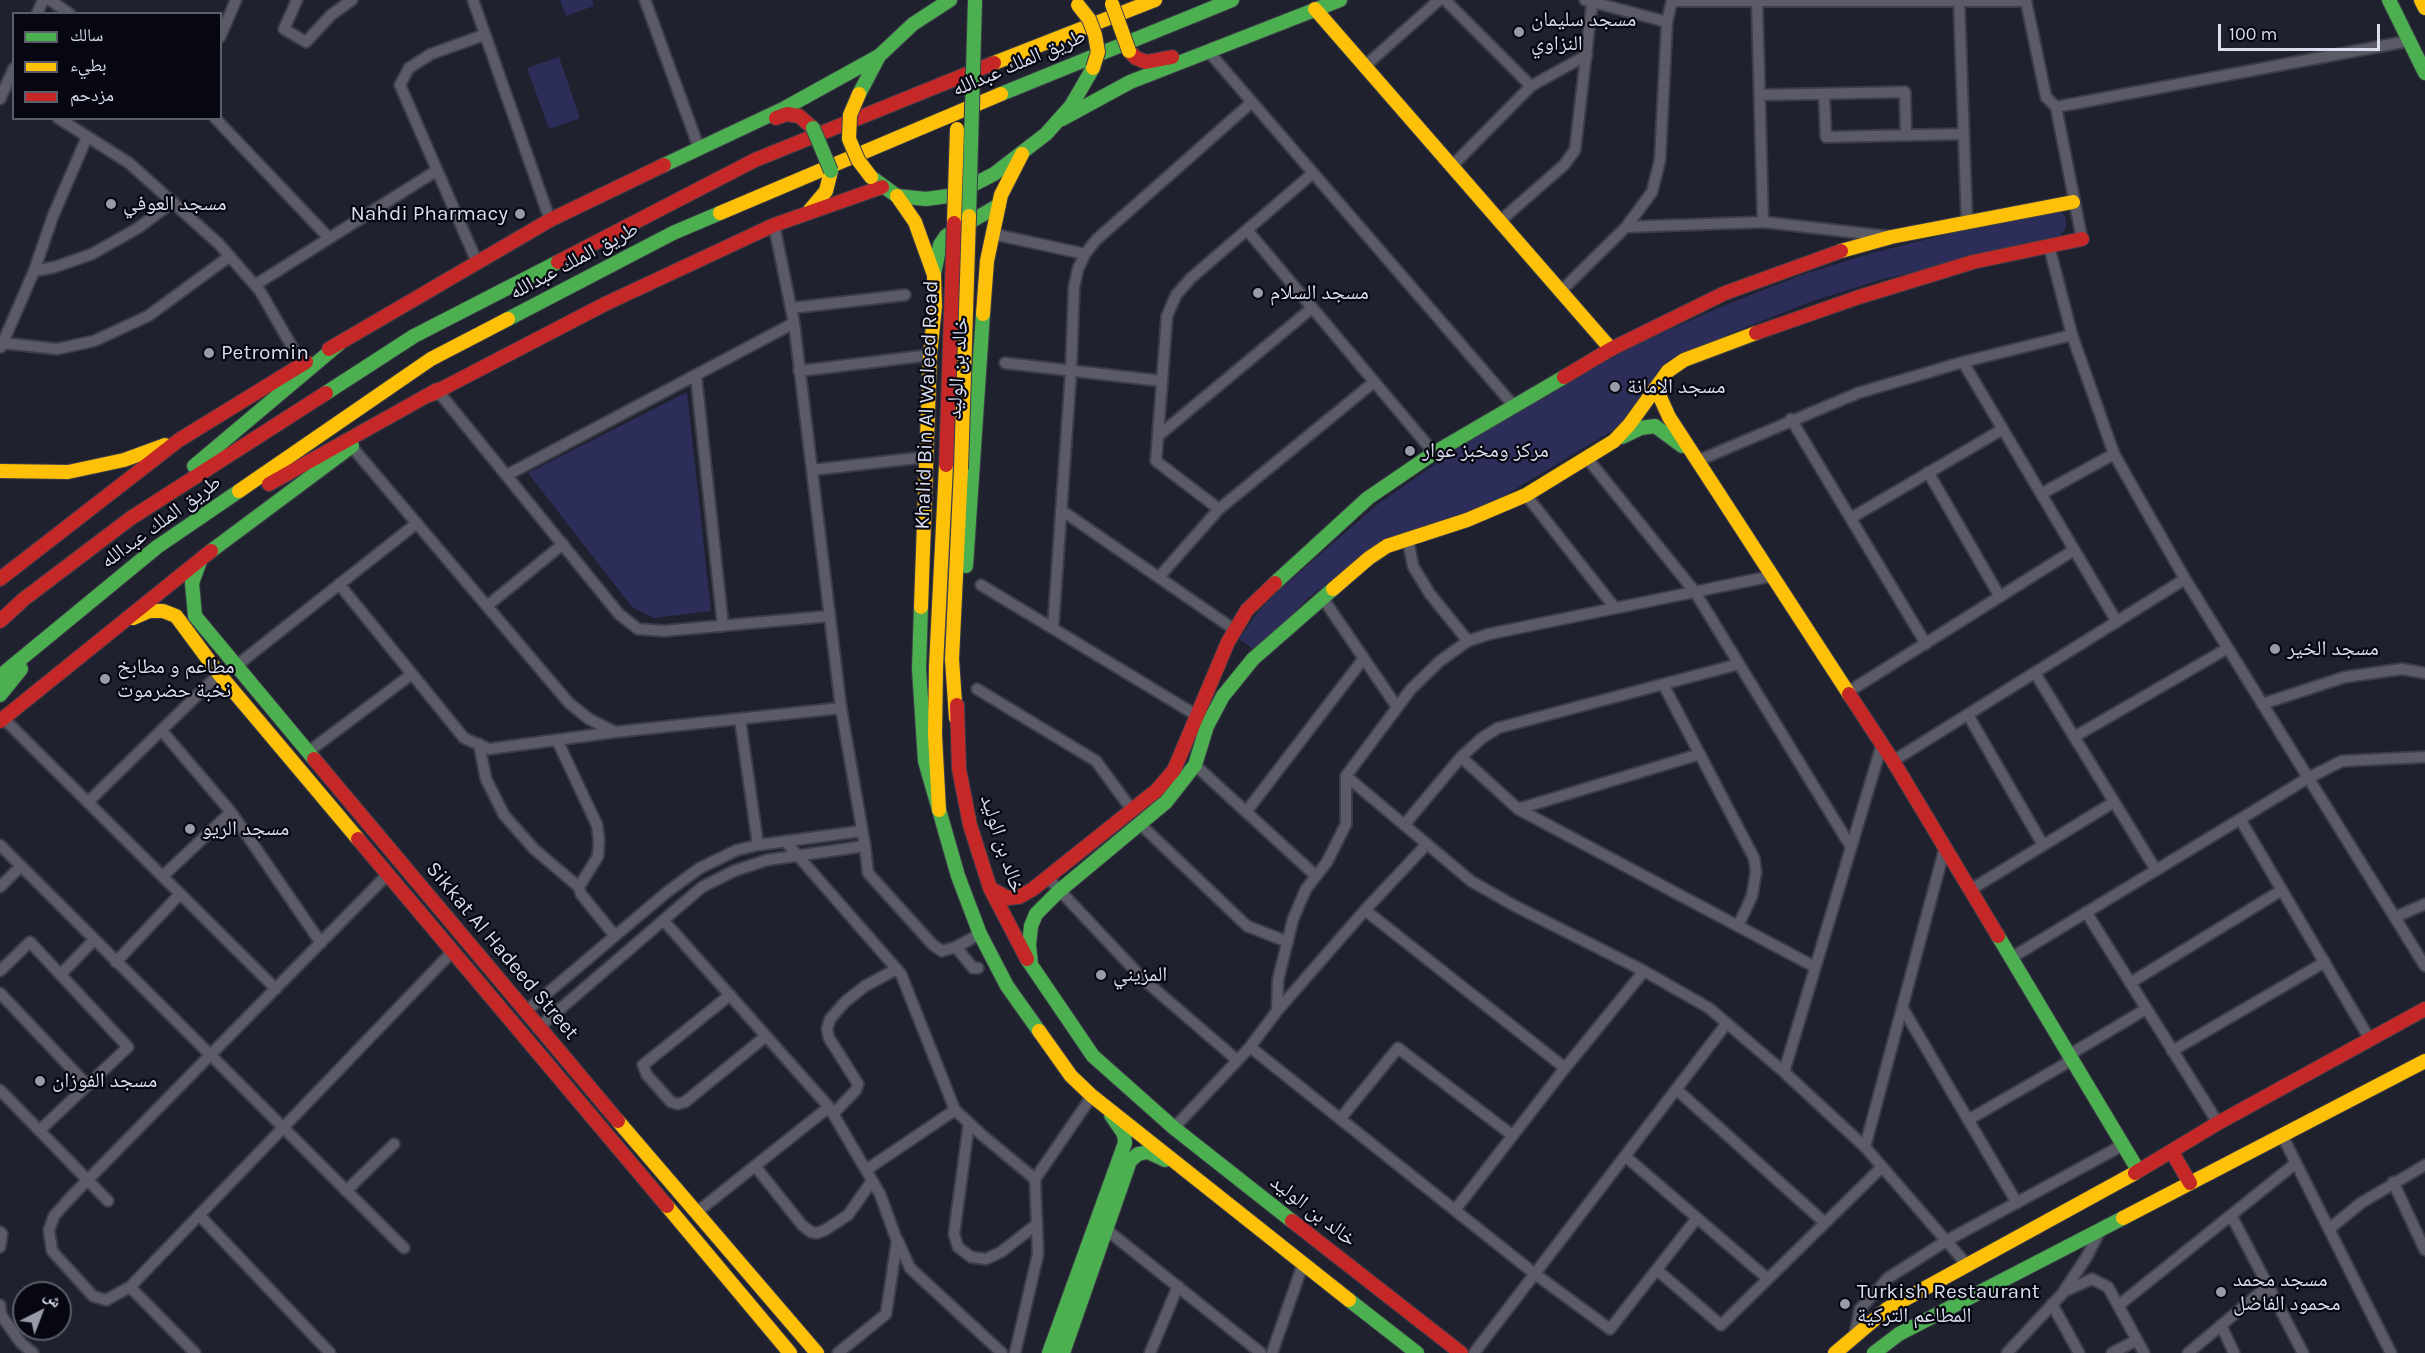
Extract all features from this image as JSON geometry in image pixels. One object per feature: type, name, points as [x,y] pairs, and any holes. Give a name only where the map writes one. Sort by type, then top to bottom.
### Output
[{"type":"main road","name":"خالد بن الوليد","points":[[950,0],[932,6],[879,56],[850,115],[849,139],[858,160],[871,177],[897,196],[915,222],[934,275],[935,306],[930,355],[926,457],[920,699],[925,761],[958,876],[980,934],[1007,986],[1071,1076],[1184,1171],[1417,1353]]},
{"type":"main road","name":"Khalid Bin Al Waleed Road","points":[[939,810],[935,735],[936,666],[946,465],[955,171],[964,0]]},
{"type":"main road","name":"Khalid Bin Al Waleed Road","points":[[956,718],[952,659],[961,469],[975,0]]},
{"type":"main road","name":"طريق الملك عبدالله","points":[[0,621],[24,599],[131,519],[414,336],[754,160],[1155,0]]},
{"type":"main road","name":"طريق الملك عبدالله","points":[[0,676],[157,547],[431,359],[673,233],[1085,58],[1232,0]]},
{"type":"main road","points":[[1057,122],[1130,82],[1340,0]]},
{"type":"main road","points":[[2389,0],[2425,73]]},
{"type":"main road","points":[[2421,0],[2425,8]]},
{"type":"main road","points":[[1112,2],[1129,51],[1136,58],[1146,62],[1174,57],[1186,60]]},
{"type":"main road","name":"خالد بن الوليد","points":[[897,196],[926,199],[948,196],[994,174],[1022,154],[1057,122],[1071,106],[1093,68],[1098,52],[1095,34],[1089,19],[1075,3]]},
{"type":"main road","points":[[1315,9],[1611,349]]},
{"type":"main road","points":[[0,579],[180,440],[302,364],[550,220],[785,108],[879,56]]},
{"type":"main road","points":[[753,122],[793,114],[804,119],[813,128],[831,171],[830,180],[822,198],[805,214]]},
{"type":"main road","name":"خالد بن الوليد","points":[[1022,154],[1006,182],[987,261],[956,718],[958,770],[970,825],[990,888],[1031,967],[1094,1056],[1174,1128],[1461,1353]]},
{"type":"main road","points":[[157,547],[437,390],[605,304],[774,225],[882,187]]},
{"type":"main road","points":[[990,888],[1008,898],[1019,897],[1048,878],[1157,790],[1174,770],[1196,715],[1235,630],[1247,610],[1368,498],[1434,453],[1611,349],[1725,293],[1847,249],[1891,237],[2073,202]]},
{"type":"main road","points":[[934,275],[940,245],[946,236],[999,205]]},
{"type":"main road","points":[[1614,441],[1668,371],[1684,360],[1859,297],[1973,262],[2082,239]]},
{"type":"main road","points":[[131,519],[339,344]]},
{"type":"main road","points":[[1661,381],[1660,397],[1669,417],[1893,761],[2138,1170]]},
{"type":"main road","points":[[2,720],[270,505],[437,390]]},
{"type":"main road","points":[[1031,967],[1029,945],[1031,926],[1036,914],[1059,891],[1166,802],[1195,765],[1207,726],[1223,696],[1253,659],[1369,558],[1387,546],[1467,520],[1526,495],[1614,441],[1641,428],[1655,426],[1671,436],[1697,461]]},
{"type":"main road","points":[[0,471],[68,472],[124,460],[180,440]]},
{"type":"main road","points":[[184,625],[195,616],[192,583],[201,561]]},
{"type":"main road","points":[[0,615],[24,599]]},
{"type":"main road","name":"Sikkat Al Hadeed Street","points":[[119,624],[149,611],[163,611],[176,616],[219,674],[790,1353]]},
{"type":"main road","name":"Sikkat Al Hadeed Street","points":[[195,616],[538,1028],[817,1353]]},
{"type":"main road","points":[[0,695],[52,631]]},
{"type":"main road","points":[[1835,1353],[1887,1309],[2172,1152],[2218,1123],[2369,1038],[2425,1009]]},
{"type":"main road","points":[[1874,1353],[1899,1334],[2425,1061]]},
{"type":"main road","points":[[1049,1353],[1125,1143],[1124,1134],[1116,1121],[1092,1096]]},
{"type":"main road","points":[[1063,1353],[1108,1230],[1130,1161],[1138,1154],[1148,1152],[1184,1171]]},
{"type":"main road","points":[[2172,1152],[2190,1183]]},
{"type":"street","points":[[50,0],[67,12]]},
{"type":"street","points":[[297,0],[284,29],[306,42],[331,15],[352,0]]},
{"type":"street","points":[[473,0],[550,220]]},
{"type":"street","points":[[645,0],[699,148]]},
{"type":"street","points":[[1365,66],[1439,0]]},
{"type":"street","points":[[1445,0],[1531,86]]},
{"type":"street","points":[[1561,291],[1626,227],[1652,192],[1660,160],[1667,22],[1672,1],[2026,2],[2046,97],[2056,107],[2082,239]]},
{"type":"street","points":[[1757,1],[1764,222]]},
{"type":"street","points":[[222,31],[231,2]]},
{"type":"street","points":[[1500,221],[1564,165],[1575,150],[1587,55],[1589,2],[1667,22]]},
{"type":"street","points":[[1959,2],[1967,224]]},
{"type":"street","points":[[477,262],[400,85],[409,68],[431,54],[484,35]]},
{"type":"street","points":[[2056,107],[2409,41]]},
{"type":"street","points":[[1208,51],[1514,406]]},
{"type":"street","points":[[1452,166],[1531,86],[1587,55]]},
{"type":"street","points":[[0,99],[10,88]]},
{"type":"street","points":[[1760,95],[1905,92],[1906,135]]},
{"type":"street","points":[[1824,94],[1826,137],[1963,134]]},
{"type":"street","points":[[1053,628],[1071,371],[1074,287],[1078,269],[1085,254],[1096,240],[1252,102]]},
{"type":"street","points":[[61,120],[129,163],[230,256],[255,285],[302,364]]},
{"type":"street","points":[[217,120],[329,238]]},
{"type":"street","points":[[87,137],[2,346],[57,349],[94,341],[148,316],[230,256]]},
{"type":"street","points":[[255,285],[436,171]]},
{"type":"street","points":[[1219,509],[1156,461],[1167,316],[1176,295],[1191,278],[1313,173]]},
{"type":"street","points":[[34,271],[55,267],[92,254],[138,228],[173,202]]},
{"type":"street","points":[[1626,227],[1764,222],[1891,237]]},
{"type":"street","points":[[774,225],[794,323],[841,708],[865,846],[867,873],[933,945],[942,951],[956,947],[980,934]]},
{"type":"street","points":[[1247,230],[1434,453]]},
{"type":"street","points":[[993,234],[1085,254]]},
{"type":"street","points":[[2049,246],[2072,335],[2115,454],[2185,579],[2425,966]]},
{"type":"street","points":[[791,308],[905,295]]},
{"type":"street","points":[[1158,436],[1312,308]]},
{"type":"street","points":[[507,475],[794,323]]},
{"type":"street","points":[[1697,461],[1791,419],[1858,393],[1963,362],[2072,335]]},
{"type":"street","points":[[800,371],[930,355]]},
{"type":"street","points":[[1963,362],[2117,622]]},
{"type":"street","points":[[1005,363],[1162,381]]},
{"type":"street","points":[[696,376],[723,626]]},
{"type":"street","points":[[1159,578],[1219,509],[1374,382]]},
{"type":"street","points":[[437,390],[620,614],[638,629],[663,630],[723,626],[830,616]]},
{"type":"street","points":[[1791,419],[1926,644]]},
{"type":"street","points":[[1851,518],[2003,429]]},
{"type":"street","points":[[352,447],[569,703],[589,719],[615,732]]},
{"type":"street","points":[[2041,494],[2115,454]]},
{"type":"street","points":[[812,470],[926,457]]},
{"type":"street","points":[[1587,458],[1695,592],[1851,847]]},
{"type":"street","points":[[1928,472],[2000,597]]},
{"type":"street","points":[[1526,495],[1615,608]]},
{"type":"street","points":[[1061,510],[1235,630]]},
{"type":"street","points":[[236,666],[417,523]]},
{"type":"street","points":[[1408,540],[1413,566],[1430,594],[1468,641]]},
{"type":"street","points":[[487,606],[563,544]]},
{"type":"street","points":[[1848,692],[2074,550]]},
{"type":"street","points":[[1277,1011],[1278,980],[1293,919],[1306,889],[1328,862],[1346,824],[1346,776],[1411,689],[1440,661],[1468,641],[1521,627],[1772,576]]},
{"type":"street","points":[[1893,761],[2185,579]]},
{"type":"street","points":[[339,584],[464,738],[489,749],[615,732],[841,708]]},
{"type":"street","points":[[981,585],[1196,715]]},
{"type":"street","points":[[1322,597],[1397,707]]},
{"type":"street","points":[[2074,737],[2228,648]]},
{"type":"street","points":[[1246,812],[1364,658]]},
{"type":"street","points":[[1404,825],[1461,757],[1482,738],[1498,728],[1739,664]]},
{"type":"street","points":[[2262,704],[2345,677],[2402,669],[2425,673]]},
{"type":"street","points":[[2035,673],[2156,870]]},
{"type":"street","points":[[88,802],[219,674]]},
{"type":"street","points":[[308,752],[412,674]]},
{"type":"street","points":[[1663,684],[1754,858],[1756,872],[1752,896],[1738,926]]},
{"type":"street","points":[[977,689],[1096,761],[1132,810]]},
{"type":"street","points":[[1968,715],[2043,845]]},
{"type":"street","points":[[740,719],[758,845]]},
{"type":"street","points":[[2,720],[276,989]]},
{"type":"street","points":[[162,731],[231,812],[321,943]]},
{"type":"street","points":[[557,740],[597,825],[598,856],[579,886]]},
{"type":"street","points":[[479,744],[486,779],[504,815],[534,849],[579,886],[581,894],[615,936]]},
{"type":"street","points":[[1784,1072],[1882,744]]},
{"type":"street","points":[[1518,809],[1700,754]]},
{"type":"street","points":[[1461,757],[1518,809],[1815,967]]},
{"type":"street","points":[[2011,958],[2308,778],[2342,761],[2425,757]]},
{"type":"street","points":[[1195,765],[1316,876]]},
{"type":"street","points":[[1346,776],[1471,881],[1513,905],[1644,971],[1709,1008],[1784,1072],[1865,1148],[1968,1266]]},
{"type":"street","points":[[1970,890],[2114,802]]},
{"type":"street","points":[[163,876],[231,812]]},
{"type":"street","points":[[2240,819],[2369,1038]]},
{"type":"street","points":[[1140,824],[1247,926],[1288,942]]},
{"type":"street","points":[[525,1012],[667,892],[700,868],[737,850],[758,845],[862,831]]},
{"type":"street","points":[[785,841],[901,974],[955,1110],[1035,1179]]},
{"type":"street","points":[[1174,1128],[1250,1047],[1277,1011],[1365,910],[1427,844]]},
{"type":"street","points":[[0,845],[404,1248]]},
{"type":"street","points":[[538,1028],[702,887],[734,871],[767,860],[865,846]]},
{"type":"street","points":[[1865,1148],[1945,847]]},
{"type":"street","points":[[0,887],[21,866]]},
{"type":"street","points":[[388,874],[54,1216],[49,1230],[51,1251],[93,1296],[106,1300],[129,1287],[452,951]]},
{"type":"street","points":[[1048,878],[1143,979],[1237,1060]]},
{"type":"street","points":[[2130,983],[2282,890]]},
{"type":"street","points":[[117,962],[180,894]]},
{"type":"street","points":[[2395,917],[2425,904]]},
{"type":"street","points":[[1365,910],[1565,1068]]},
{"type":"street","points":[[2086,912],[2218,1123]]},
{"type":"street","points":[[664,921],[831,1110],[880,1194],[897,1241],[910,1268],[1002,1353]]},
{"type":"street","points":[[61,974],[94,939]]},
{"type":"street","points":[[0,971],[30,942],[128,1047],[40,1130]]},
{"type":"street","points":[[956,947],[973,968],[978,968]]},
{"type":"street","points":[[2172,1052],[2325,962]]},
{"type":"street","points":[[697,1212],[856,1090],[858,1084],[829,1038],[827,1029],[830,1019],[845,1002],[865,986],[897,969]]},
{"type":"street","points":[[1455,1210],[1644,971]]},
{"type":"street","points":[[0,993],[87,1085]]},
{"type":"street","points":[[730,995],[643,1065],[647,1075],[671,1102],[678,1104],[686,1102],[766,1036]]},
{"type":"street","points":[[1902,1007],[2017,1203]]},
{"type":"street","points":[[1968,1120],[2146,1009]]},
{"type":"street","points":[[1474,1353],[1727,1023]]},
{"type":"street","points":[[1250,1047],[1535,1274],[1610,1329],[1697,1218]]},
{"type":"street","points":[[1340,1119],[1398,1048],[1512,1136]]},
{"type":"street","points":[[1676,1089],[1825,1223]]},
{"type":"street","points":[[0,1090],[108,1201]]},
{"type":"street","points":[[1015,1353],[1038,1254],[1035,1179],[1092,1096]]},
{"type":"street","points":[[866,1170],[955,1110]]},
{"type":"street","points":[[969,1123],[954,1234],[958,1247],[971,1257],[986,1259],[1001,1252],[1037,1224]]},
{"type":"street","points":[[2282,1136],[2389,1352]]},
{"type":"street","points":[[346,1191],[394,1144]]},
{"type":"street","points":[[1855,1334],[1860,1309],[1888,1278],[1946,1241],[2123,1145]]},
{"type":"street","points":[[1625,1156],[1768,1279]]},
{"type":"street","points":[[2119,1305],[2296,1163]]},
{"type":"street","points":[[755,1166],[802,1225],[811,1232],[817,1233],[848,1215],[872,1181]]},
{"type":"street","points":[[2329,1229],[2361,1203],[2393,1182],[2425,1166]]},
{"type":"street","points":[[1657,1270],[1721,1325],[1882,1167]]},
{"type":"street","points":[[2393,1182],[2425,1250]]},
{"type":"street","points":[[199,1215],[330,1353]]},
{"type":"street","points":[[2231,1215],[2302,1353]]},
{"type":"street","points":[[2007,1353],[2062,1294],[2086,1258],[2101,1229]]},
{"type":"street","points":[[1108,1230],[1261,1353]]},
{"type":"street","points":[[0,1232],[2,1234],[0,1247]]},
{"type":"street","points":[[838,1353],[886,1314],[897,1241]]},
{"type":"street","points":[[1272,1353],[1303,1264]]},
{"type":"street","points":[[2062,1294],[2092,1279],[2108,1287],[2144,1353]]},
{"type":"street","points":[[1151,1353],[1178,1286]]},
{"type":"street","points":[[2188,1353],[2268,1286]]},
{"type":"street","points":[[129,1287],[195,1353]]},
{"type":"street","points":[[2052,1304],[2079,1353]]},
{"type":"street","points":[[0,1305],[1,1315],[21,1343],[33,1353]]},
{"type":"street","points":[[2221,1325],[2235,1353]]},
{"type":"street","points":[[2112,1353],[2137,1340]]},
{"type":"shaded area","points":[[560,0],[592,0],[594,6],[566,16]]},
{"type":"shaded area","points":[[559,57],[580,118],[549,129],[527,68]]},
{"type":"shaded area","points":[[2049,209],[2060,210],[2066,218],[2066,228],[2060,236],[1880,280],[1810,302],[1729,334],[1662,368],[1617,428],[1472,515],[1373,549],[1308,598],[1257,652],[1239,639],[1258,612],[1278,591],[1378,504],[1461,446],[1550,390],[1642,342],[1718,308],[1801,275],[1872,253]]},
{"type":"shaded area","points":[[687,392],[711,611],[654,618],[632,607],[528,473]]},
{"type":"traffic: fast","points":[[859,94],[879,56],[913,24],[950,0]]},
{"type":"traffic: fast","points":[[969,216],[975,0]]},
{"type":"traffic: fast","points":[[1001,94],[1232,0]]},
{"type":"traffic: fast","points":[[1062,119],[1130,82],[1340,0]]},
{"type":"traffic: fast","points":[[2389,0],[2425,73]]},
{"type":"traffic: fast","points":[[664,165],[785,108],[879,56]]},
{"type":"traffic: fast","points":[[871,177],[897,196],[926,199],[948,196],[961,191],[994,174],[1046,134],[1071,106],[1093,68]]},
{"type":"traffic: fast","points":[[813,128],[831,171]]},
{"type":"traffic: fast","points":[[934,274],[940,245],[946,236],[999,205]]},
{"type":"traffic: fast","points":[[508,319],[673,233],[720,213]]},
{"type":"traffic: fast","points":[[326,393],[414,336],[558,262]]},
{"type":"traffic: fast","points":[[966,566],[983,314]]},
{"type":"traffic: fast","points":[[194,466],[339,344]]},
{"type":"traffic: fast","points":[[1275,583],[1368,498],[1434,453],[1564,377]]},
{"type":"traffic: fast","points":[[1622,437],[1641,428],[1655,426],[1682,446]]},
{"type":"traffic: fast","points":[[211,551],[352,446]]},
{"type":"traffic: fast","points":[[0,676],[157,547],[239,491]]},
{"type":"traffic: fast","points":[[200,561],[192,583],[195,616],[314,759]]},
{"type":"traffic: fast","points":[[1031,964],[1029,945],[1031,926],[1036,914],[1059,891],[1166,802],[1195,765],[1207,726],[1223,696],[1253,659],[1333,589]]},
{"type":"traffic: fast","points":[[921,607],[919,669],[925,761],[958,876],[980,934],[1007,986],[1039,1031]]},
{"type":"traffic: fast","points":[[0,695],[21,669]]},
{"type":"traffic: fast","points":[[1998,936],[2138,1170]]},
{"type":"traffic: fast","points":[[1027,959],[1093,1056],[1174,1128],[1292,1221]]},
{"type":"traffic: fast","points":[[1049,1353],[1125,1143],[1124,1134],[1111,1115]]},
{"type":"traffic: fast","points":[[1063,1353],[1130,1161],[1138,1154],[1148,1152],[1165,1160]]},
{"type":"traffic: fast","points":[[1874,1353],[1899,1334],[2123,1218]]},
{"type":"traffic: fast","points":[[1349,1300],[1417,1353]]},
{"type":"traffic: slow","points":[[994,63],[1155,0]]},
{"type":"traffic: slow","points":[[2421,0],[2425,8]]},
{"type":"traffic: slow","points":[[1112,4],[1129,51]]},
{"type":"traffic: slow","points":[[1078,5],[1089,19],[1095,35],[1098,52],[1093,68]]},
{"type":"traffic: slow","points":[[1315,9],[1611,349]]},
{"type":"traffic: slow","points":[[859,94],[850,115],[849,139],[858,160],[871,177]]},
{"type":"traffic: slow","points":[[720,213],[1001,94]]},
{"type":"traffic: slow","points":[[954,223],[957,129]]},
{"type":"traffic: slow","points":[[983,314],[987,261],[1001,195],[1022,154]]},
{"type":"traffic: slow","points":[[810,210],[826,191],[831,171]]},
{"type":"traffic: slow","points":[[897,196],[915,222],[934,275],[935,306],[930,355],[921,607]]},
{"type":"traffic: slow","points":[[1841,251],[1891,237],[2073,202]]},
{"type":"traffic: slow","points":[[961,469],[969,216]]},
{"type":"traffic: slow","points":[[239,491],[431,359],[508,319]]},
{"type":"traffic: slow","points":[[1333,589],[1369,558],[1387,546],[1467,520],[1526,495],[1614,441],[1629,425],[1668,371],[1684,360],[1756,333]]},
{"type":"traffic: slow","points":[[1661,381],[1660,397],[1669,417],[1849,694]]},
{"type":"traffic: slow","points":[[0,471],[68,472],[124,460],[165,445]]},
{"type":"traffic: slow","points":[[939,810],[935,735],[936,666],[946,465]]},
{"type":"traffic: slow","points":[[956,718],[952,659],[961,469]]},
{"type":"traffic: slow","points":[[133,618],[149,611],[163,611],[176,616],[219,674],[358,839]]},
{"type":"traffic: slow","points":[[1039,1031],[1071,1076],[1092,1096],[1349,1300]]},
{"type":"traffic: slow","points":[[2123,1218],[2425,1061]]},
{"type":"traffic: slow","points":[[618,1121],[817,1353]]},
{"type":"traffic: slow","points":[[1835,1353],[1887,1309],[2135,1173]]},
{"type":"traffic: slow","points":[[667,1206],[790,1353]]},
{"type":"traffic: jam","points":[[1129,51],[1136,58],[1146,62],[1172,57]]},
{"type":"traffic: jam","points":[[558,262],[755,160],[994,63]]},
{"type":"traffic: jam","points":[[776,118],[787,114],[799,116],[813,128]]},
{"type":"traffic: jam","points":[[329,349],[550,220],[664,165]]},
{"type":"traffic: jam","points":[[430,395],[605,304],[774,225],[882,187]]},
{"type":"traffic: jam","points":[[946,465],[954,223]]},
{"type":"traffic: jam","points":[[1756,333],[1859,297],[1973,262],[2082,239]]},
{"type":"traffic: jam","points":[[1564,377],[1611,349],[1725,293],[1841,251]]},
{"type":"traffic: jam","points":[[0,579],[179,440],[306,362]]},
{"type":"traffic: jam","points":[[269,484],[437,390]]},
{"type":"traffic: jam","points":[[0,621],[24,599],[131,518],[326,393]]},
{"type":"traffic: jam","points":[[0,721],[211,551]]},
{"type":"traffic: jam","points":[[990,888],[1008,898],[1019,897],[1033,889],[1157,790],[1174,770],[1228,642],[1247,610],[1275,583]]},
{"type":"traffic: jam","points":[[1849,694],[1893,761],[1998,936]]},
{"type":"traffic: jam","points":[[957,705],[959,769],[970,825],[990,888],[1027,959]]},
{"type":"traffic: jam","points":[[314,759],[618,1121]]},
{"type":"traffic: jam","points":[[358,839],[667,1206]]},
{"type":"traffic: jam","points":[[2135,1173],[2218,1123],[2425,1009]]},
{"type":"traffic: jam","points":[[2172,1152],[2190,1183]]},
{"type":"traffic: jam","points":[[1292,1221],[1461,1353]]},
{"type":"place","name":"مسجد سليمان النزاوي","points":[[1519,32]]},
{"type":"place","name":"مسجد العوفي","points":[[111,204]]},
{"type":"place","name":"Nahdi Pharmacy","points":[[520,214]]},
{"type":"place","name":"مسجد السلام","points":[[1258,293]]},
{"type":"place","name":"Petromin","points":[[209,353]]},
{"type":"place","name":"مسجد الامانة","points":[[1615,387]]},
{"type":"place","name":"مركز ومخبز عوار","points":[[1410,451]]},
{"type":"place","name":"مسجد الخير","points":[[2275,649]]},
{"type":"place","name":"مطاعم و مطابخ نخبة حضرموت","points":[[105,679]]},
{"type":"place","name":"مسجد الريو","points":[[190,829]]},
{"type":"place","name":"المزيني","points":[[1101,975]]},
{"type":"place","name":"مسجد الفوزان","points":[[40,1081]]},
{"type":"place","name":"مسجد محمد محمود الفاضل","points":[[2221,1292]]},
{"type":"place","name":"Turkish Restaurant المطاعم التركية","points":[[1845,1304]]}]
